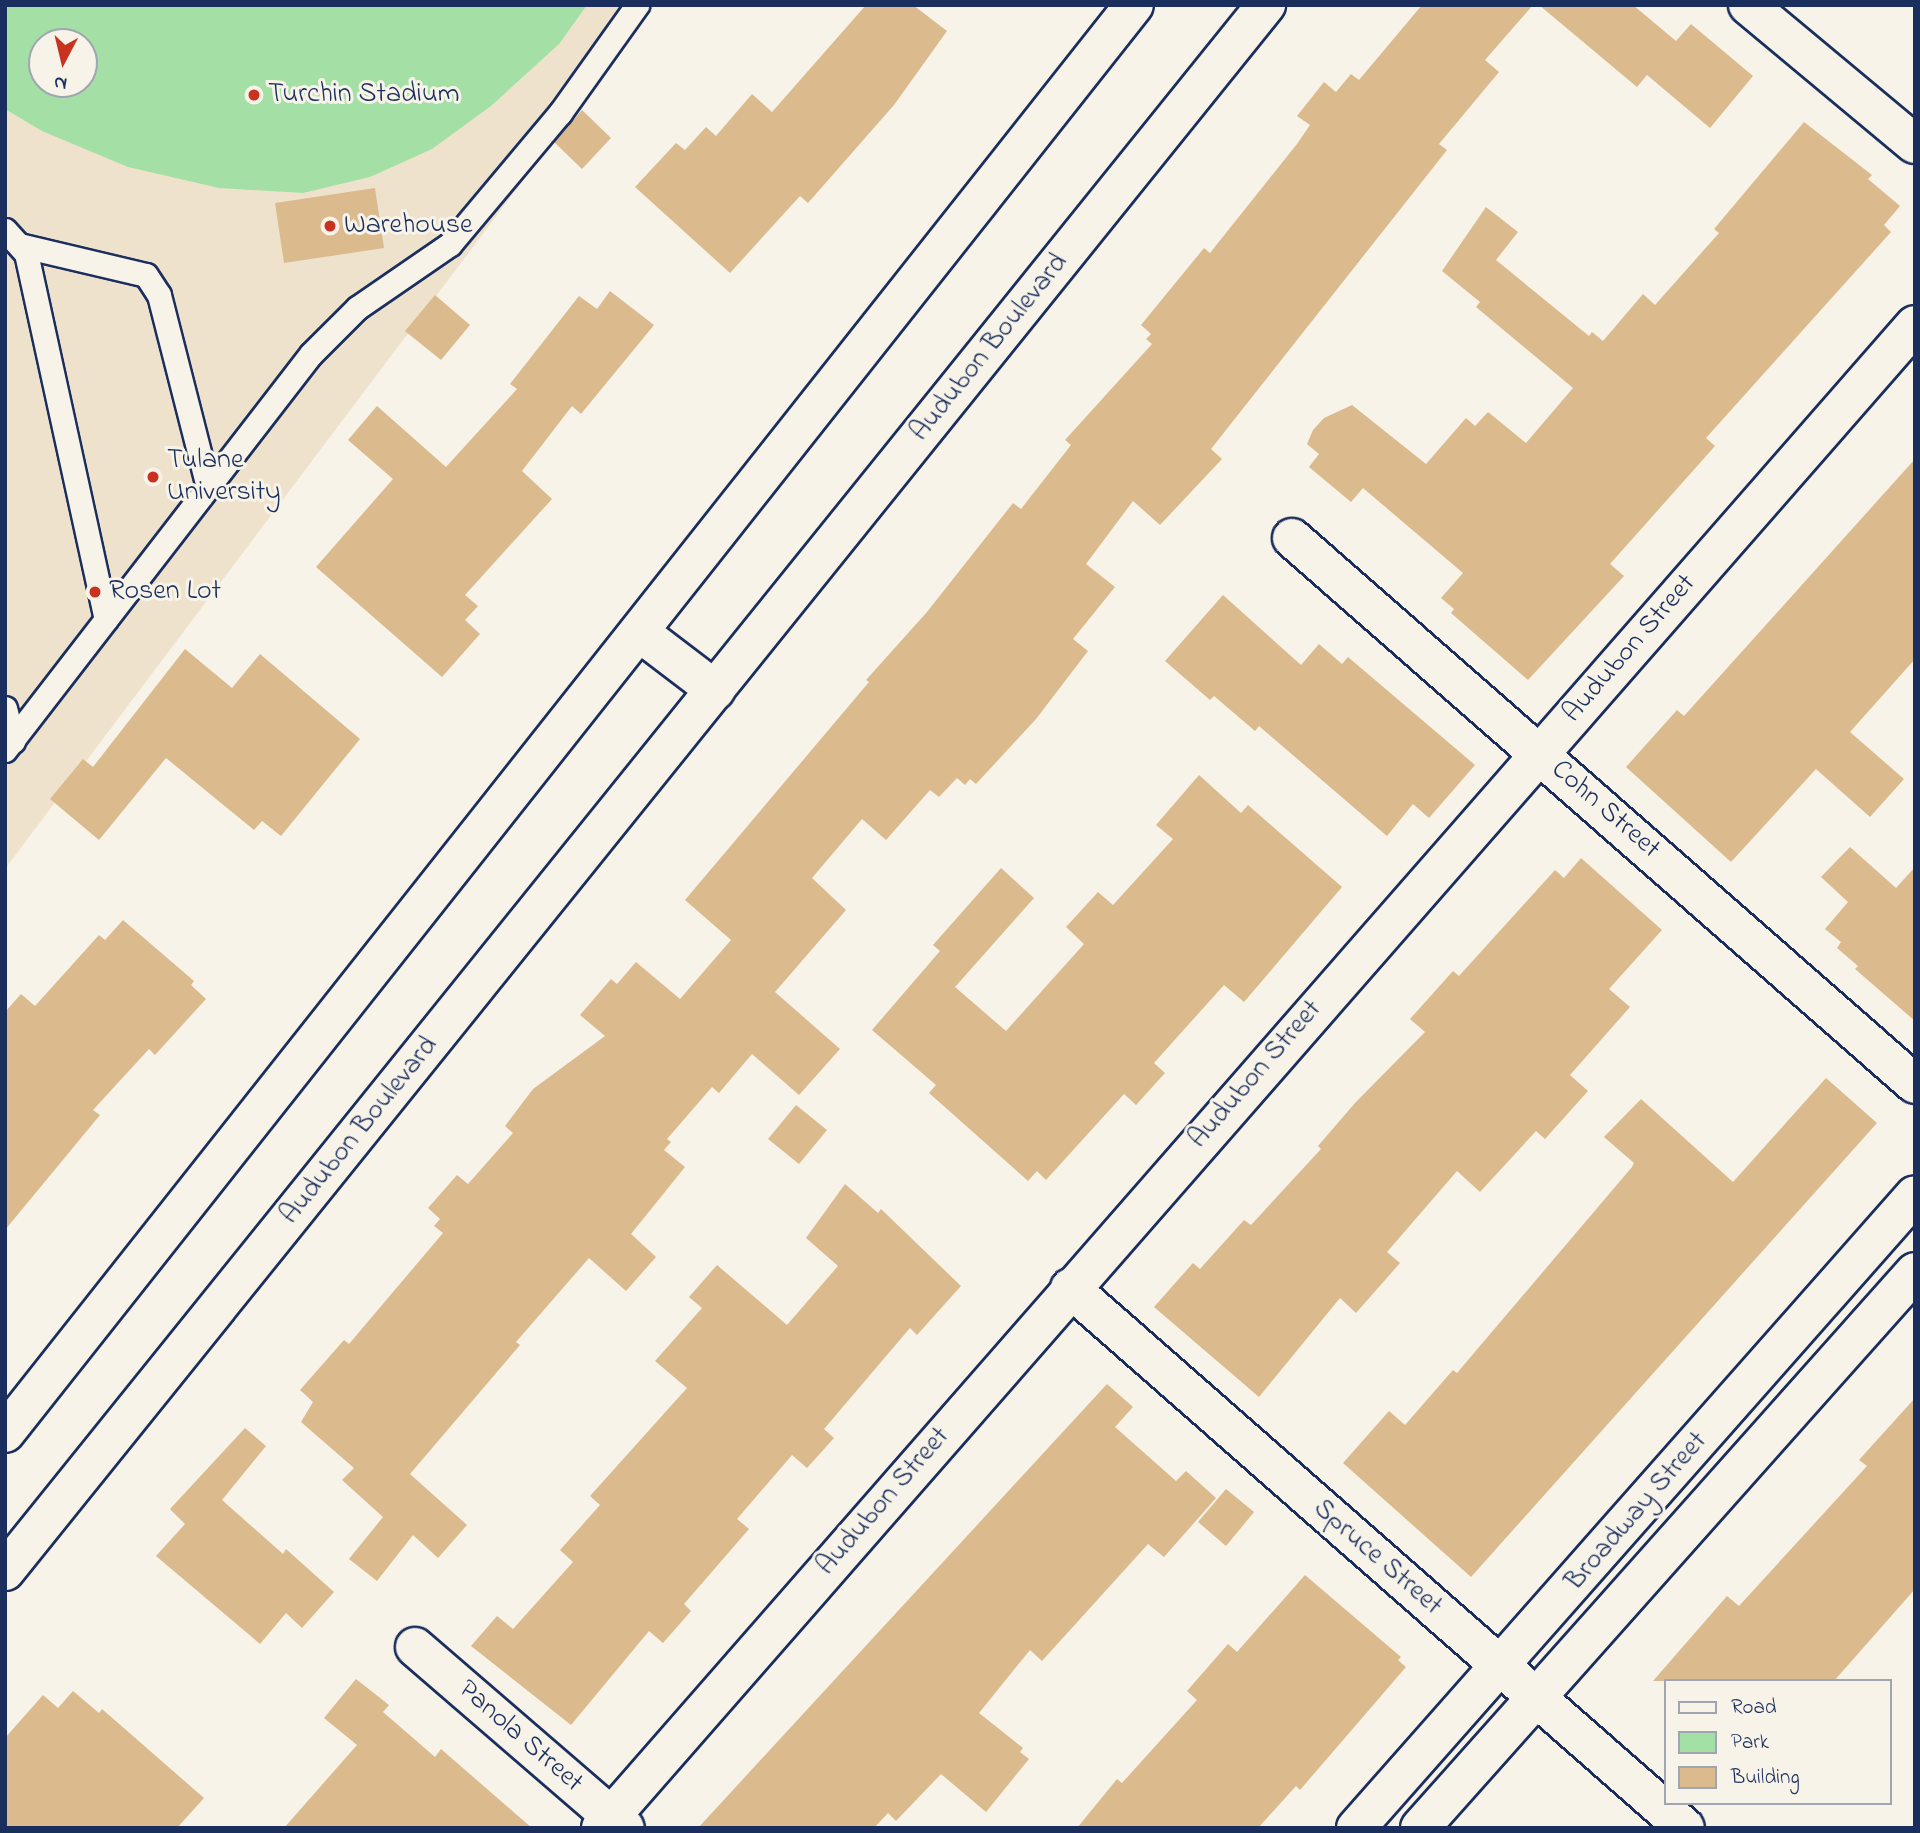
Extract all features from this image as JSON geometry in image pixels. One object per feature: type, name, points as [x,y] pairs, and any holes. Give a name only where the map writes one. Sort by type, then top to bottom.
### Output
[{"type":"street","points":[[5,1433],[1134,5]]},
{"type":"street","name":"Audubon Boulevard","points":[[5,1571],[1266,5]]},
{"type":"street","points":[[1748,5],[1915,144]]},
{"type":"street","name":"Audubon Street","points":[[612,1824],[1070,1288],[1915,325]]},
{"type":"street","name":"Cohn Street","points":[[1292,538],[1540,752],[1915,1084]]},
{"type":"street","points":[[639,632],[715,690]]},
{"type":"street","name":"Broadway Street","points":[[1356,1828],[1501,1667],[1915,1195]]},
{"type":"street","name":"Broadway Street","points":[[1420,1828],[1533,1696],[1915,1272]]},
{"type":"street","name":"Spruce Street","points":[[1070,1288],[1685,1828]]},
{"type":"street","name":"Panola Street","points":[[415,1647],[612,1824]]},
{"type":"lane","points":[[9,745],[311,354],[357,308],[450,244],[560,113],[637,5]]},
{"type":"lane","points":[[12,237],[146,275],[159,295],[208,487]]},
{"type":"lane","points":[[12,237],[26,253],[106,619]]},
{"type":"lane","points":[[5,708],[9,745]]},
{"type":"shaded area","name":"Tulane University","points":[[5,5],[655,5],[5,869]]},
{"type":"green space","name":"Turchin Stadium","points":[[5,5],[587,5],[559,44],[491,106],[432,149],[370,177],[303,193],[219,188],[128,167],[42,131],[5,109]]},
{"type":"building","points":[[866,5],[913,5],[947,31],[894,105],[808,203],[800,196],[730,273],[635,187],[676,143],[685,150],[706,127],[716,136],[752,94],[772,112]]},
{"type":"building","points":[[1422,5],[1533,5],[1485,60],[1499,72],[1439,144],[1447,150],[1211,449],[1222,459],[1160,525],[1133,501],[1086,564],[1115,587],[1073,639],[1088,651],[1036,719],[976,784],[970,779],[965,785],[957,778],[939,797],[930,790],[886,840],[862,819],[812,878],[846,910],[775,992],[840,1049],[799,1095],[752,1054],[719,1093],[712,1087],[667,1139],[671,1142],[664,1150],[685,1167],[631,1234],[656,1257],[626,1291],[589,1258],[516,1342],[520,1345],[410,1474],[467,1525],[438,1558],[413,1535],[377,1581],[349,1559],[383,1517],[342,1480],[354,1468],[301,1422],[313,1402],[300,1390],[344,1340],[349,1344],[443,1233],[434,1226],[440,1219],[428,1208],[457,1175],[468,1184],[513,1133],[505,1126],[533,1089],[605,1036],[580,1015],[611,979],[617,984],[636,962],[680,999],[731,940],[685,900],[869,682],[866,680],[927,612],[1013,503],[1021,509],[1071,445],[1065,440],[1152,344],[1146,339],[1151,334],[1141,325],[1204,248],[1210,253],[1297,144],[1310,125],[1297,116],[1324,82],[1336,92],[1351,74],[1359,80]]},
{"type":"building","points":[[1539,5],[1633,5],[1676,41],[1691,24],[1753,76],[1710,128],[1647,75],[1637,87]]},
{"type":"building","points":[[582,110],[611,138],[582,169],[554,142]]},
{"type":"building","points":[[1804,122],[1872,175],[1868,179],[1900,206],[1884,225],[1891,232],[1706,438],[1715,446],[1610,564],[1624,576],[1528,680],[1451,613],[1454,609],[1441,598],[1463,573],[1363,488],[1351,502],[1309,467],[1319,454],[1307,444],[1313,430],[1324,418],[1352,405],[1426,464],[1466,418],[1475,426],[1488,412],[1526,443],[1573,388],[1476,307],[1480,302],[1442,271],[1486,207],[1518,232],[1496,260],[1589,336],[1592,332],[1603,341],[1643,294],[1655,305],[1719,233],[1714,229]]},
{"type":"building","name":"Warehouse","points":[[375,188],[384,248],[284,263],[275,203]]},
{"type":"building","points":[[610,291],[654,325],[581,414],[572,406],[522,471],[552,499],[465,595],[478,606],[465,620],[480,634],[442,677],[316,567],[393,479],[348,440],[377,406],[446,467],[517,389],[510,384],[579,296],[597,309]]},
{"type":"building","points":[[435,295],[470,325],[441,360],[405,331]]},
{"type":"building","points":[[1915,459],[1915,659],[1850,732],[1904,779],[1870,817],[1816,769],[1731,862],[1626,767],[1677,710],[1684,716]]},
{"type":"building","points":[[1223,595],[1301,665],[1319,644],[1342,664],[1348,657],[1475,765],[1429,818],[1413,804],[1387,836],[1259,726],[1255,731],[1214,696],[1210,700],[1165,661]]},
{"type":"building","points":[[185,649],[232,688],[260,654],[360,739],[281,836],[262,821],[254,830],[166,758],[99,840],[50,799],[83,759],[93,767]]},
{"type":"building","points":[[1199,775],[1241,813],[1248,805],[1342,887],[1244,1002],[1224,985],[1154,1063],[1165,1073],[1136,1105],[1124,1094],[1046,1180],[1037,1171],[1028,1181],[929,1093],[936,1085],[872,1030],[940,951],[933,945],[1001,868],[1034,898],[955,987],[1006,1031],[1084,944],[1066,927],[1098,892],[1113,905],[1173,839],[1156,825]]},
{"type":"building","points":[[1850,847],[1896,888],[1915,867],[1915,1021],[1855,969],[1858,966],[1837,948],[1841,942],[1825,929],[1848,902],[1821,877]]},
{"type":"building","points":[[1581,858],[1662,930],[1609,989],[1630,1007],[1570,1075],[1588,1091],[1545,1139],[1536,1131],[1480,1192],[1457,1171],[1387,1252],[1400,1263],[1356,1313],[1340,1298],[1259,1397],[1154,1307],[1193,1263],[1200,1269],[1244,1220],[1251,1225],[1321,1149],[1318,1146],[1355,1103],[1425,1032],[1410,1019],[1453,971],[1459,976],[1555,870],[1564,878]]},
{"type":"building","points":[[123,920],[194,981],[191,985],[206,999],[155,1055],[149,1049],[93,1110],[100,1115],[5,1230],[5,1012],[21,994],[35,1006],[99,935],[105,940]]},
{"type":"building","points":[[1826,1078],[1877,1123],[1471,1577],[1343,1463],[1389,1411],[1405,1425],[1453,1370],[1457,1373],[1632,1167],[1634,1163],[1604,1137],[1641,1099],[1733,1182]]},
{"type":"building","points":[[796,1105],[827,1130],[799,1164],[768,1139]]},
{"type":"building","points":[[845,1184],[878,1213],[881,1209],[961,1286],[917,1335],[910,1328],[824,1429],[834,1438],[807,1468],[792,1455],[737,1519],[749,1529],[684,1604],[691,1611],[663,1643],[649,1631],[571,1725],[471,1646],[497,1616],[513,1629],[573,1562],[560,1550],[600,1505],[590,1496],[687,1388],[655,1361],[702,1308],[689,1297],[717,1265],[787,1325],[838,1266],[806,1238]]},
{"type":"building","points":[[1107,1384],[1133,1407],[1115,1427],[1176,1481],[1186,1471],[1216,1498],[1164,1557],[1148,1544],[1042,1661],[1030,1650],[979,1713],[1023,1748],[1020,1752],[1029,1759],[986,1812],[941,1774],[896,1821],[888,1813],[874,1828],[698,1828]]},
{"type":"building","points":[[1915,1398],[1915,1589],[1836,1679],[1653,1681],[1727,1596],[1739,1606],[1867,1466],[1859,1460]]},
{"type":"building","points":[[245,1428],[266,1446],[222,1500],[283,1554],[286,1549],[334,1592],[302,1628],[286,1613],[260,1644],[156,1556],[185,1524],[170,1509]]},
{"type":"building","points":[[1226,1489],[1254,1512],[1226,1546],[1198,1522]]},
{"type":"building","points":[[1305,1575],[1401,1657],[1398,1660],[1406,1667],[1300,1790],[1296,1786],[1258,1828],[1077,1828],[1117,1779],[1122,1783],[1197,1700],[1187,1691],[1228,1644],[1237,1652]]},
{"type":"building","points":[[356,1679],[389,1705],[383,1712],[435,1757],[441,1749],[532,1828],[284,1828],[357,1745],[324,1718]]},
{"type":"building","points":[[73,1691],[99,1713],[102,1709],[204,1798],[177,1828],[5,1828],[5,1738],[43,1695],[58,1708]]},
{"type":"place","name":"Turchin Stadium","points":[[254,95]]},
{"type":"place","name":"Warehouse","points":[[330,226]]},
{"type":"place","name":"Tulane University","points":[[153,477]]},
{"type":"place","name":"Rosen Lot","points":[[95,592]]}]
